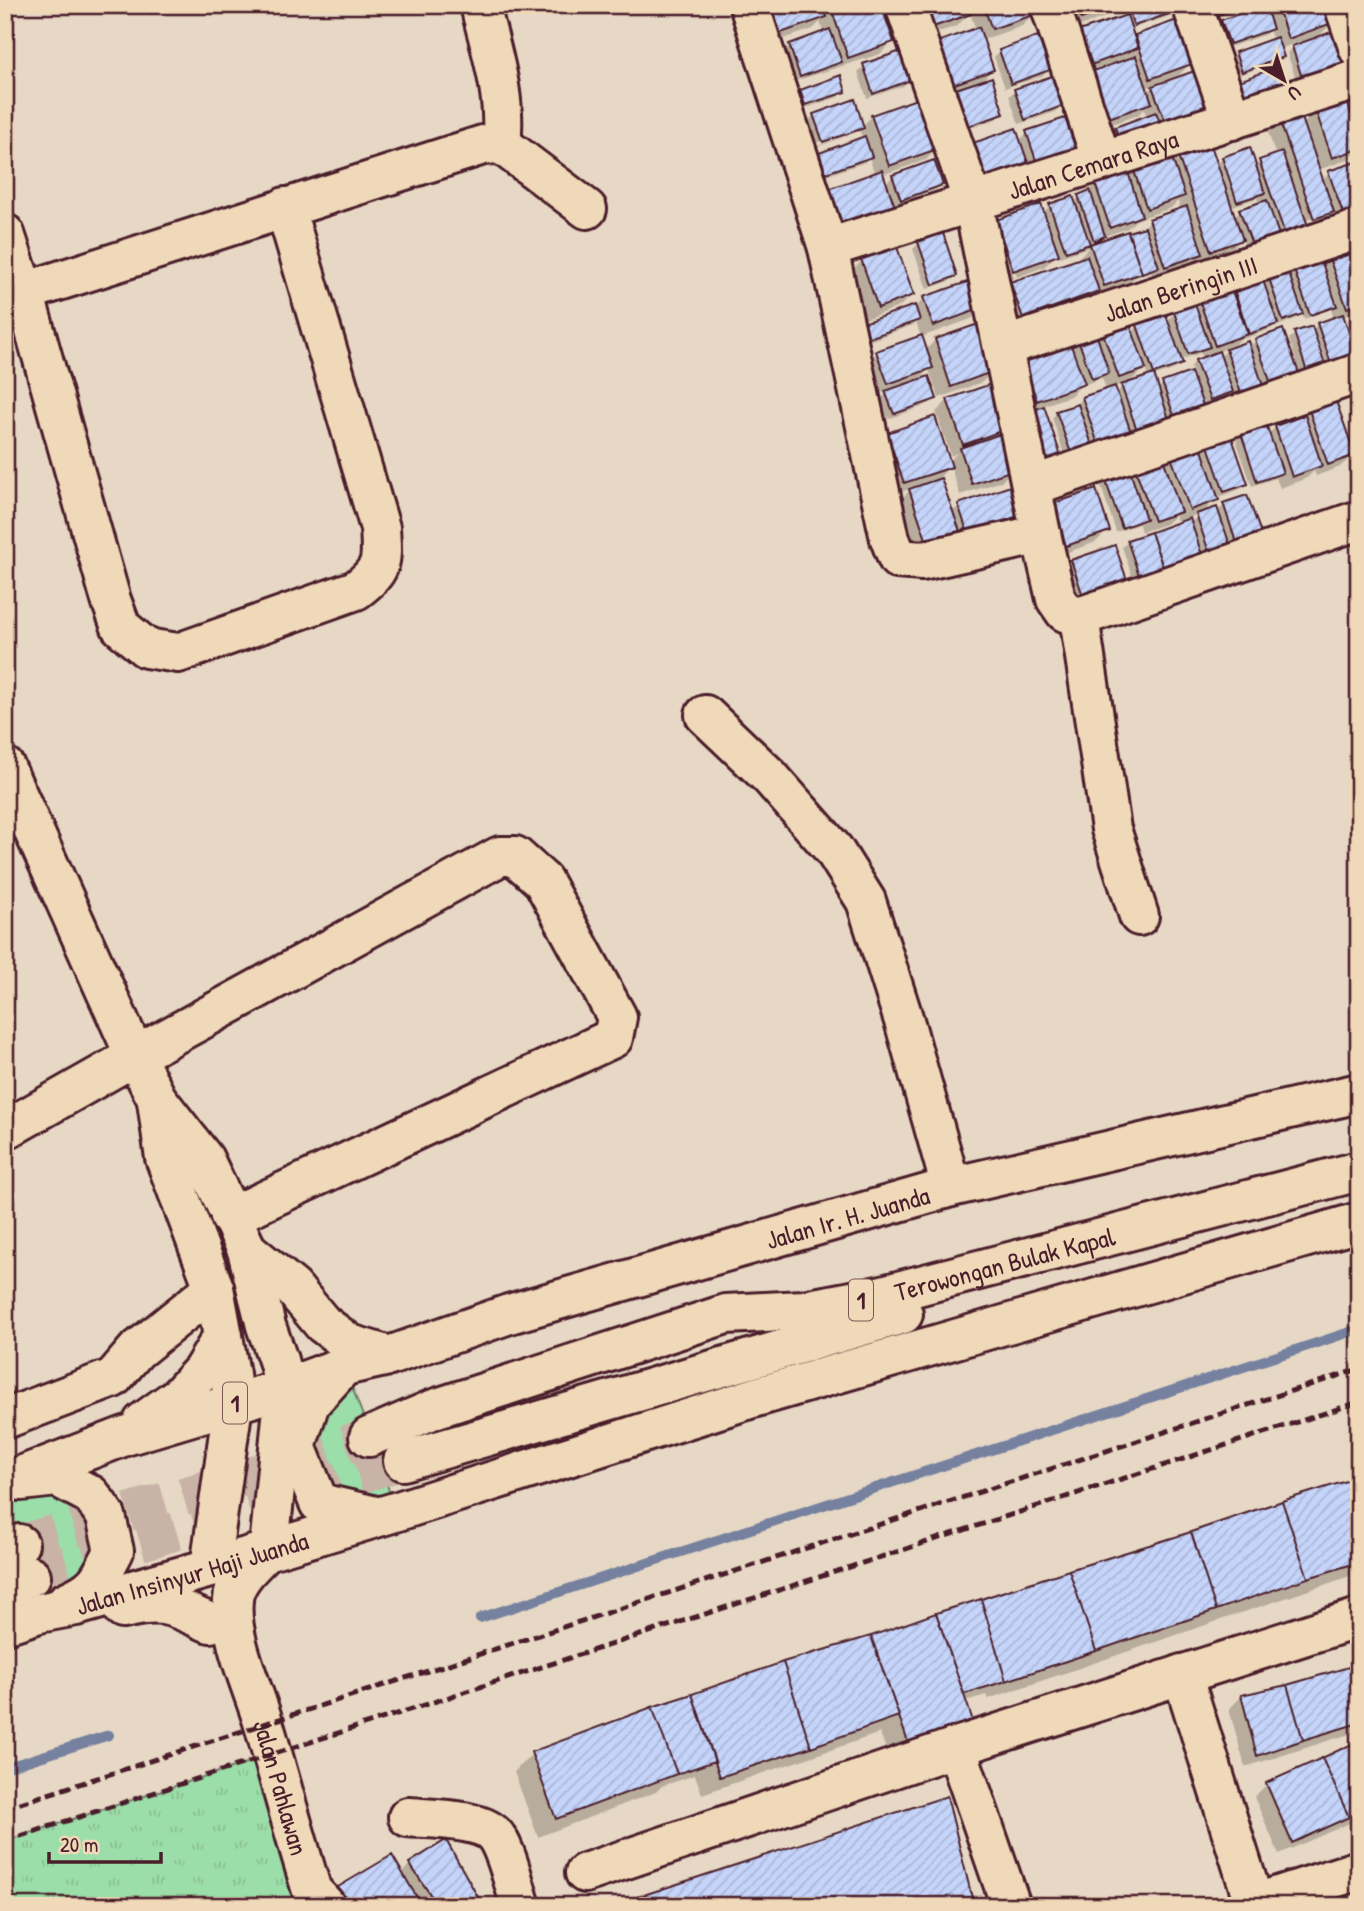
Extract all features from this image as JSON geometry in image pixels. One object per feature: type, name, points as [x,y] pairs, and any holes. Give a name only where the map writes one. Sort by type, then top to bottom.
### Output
[{"type":"main road","points":[[480,5],[499,82],[504,122],[501,144]]},
{"type":"main road","points":[[749,5],[828,248],[890,539],[898,559],[922,561],[1041,534]]},
{"type":"main road","points":[[905,5],[973,202],[1041,534],[1056,599],[1065,612],[1079,617],[1359,520]]},
{"type":"main road","points":[[1051,5],[1102,161]]},
{"type":"main road","points":[[1192,5],[1232,120]]},
{"type":"main road","points":[[1344,5],[1359,49]]},
{"type":"main road","name":"Jalan Cemara Raya","points":[[828,248],[1359,79]]},
{"type":"main road","points":[[24,292],[483,145],[501,144],[587,209]]},
{"type":"main road","points":[[5,234],[121,627],[146,648],[178,653],[356,590],[373,577],[382,562],[380,528],[285,207]]},
{"type":"main road","name":"Jalan Beringin III","points":[[1003,347],[1359,229]]},
{"type":"main road","points":[[1032,486],[1359,373]]},
{"type":"main road","points":[[1079,617],[1111,829],[1139,916]]},
{"type":"main road","points":[[705,715],[770,777],[834,850],[866,901],[905,1024],[951,1187]]},
{"type":"main road","points":[[5,767],[135,1056],[157,1098],[204,1158],[239,1234],[285,1388],[269,1548],[243,1576],[232,1597],[243,1665]]},
{"type":"main road","points":[[5,1130],[500,856],[514,856],[543,881],[617,1017],[613,1038],[239,1234]]},
{"type":"main road","name":"Jalan Ir. H. Juanda","points":[[344,1366],[389,1356],[509,1314],[951,1187],[1359,1093]]},
{"type":"main road","points":[[157,1098],[165,1158],[214,1288],[233,1404],[210,1568],[210,1623]]},
{"type":"main road","name":"Terowongan Bulak Kapal","points":[[369,1437],[434,1409],[726,1314],[804,1310],[879,1296],[1359,1171]]},
{"type":"main road","name":"Terowongan Bulak Kapal","points":[[403,1461],[1359,1180]]},
{"type":"main road","points":[[344,1366],[310,1403],[296,1446],[319,1503],[378,1517],[756,1397],[1359,1222]]},
{"type":"main road","points":[[239,1234],[293,1288],[323,1324],[350,1343],[389,1356]]},
{"type":"main road","points":[[5,1419],[113,1378],[136,1351],[214,1288]]},
{"type":"main road","points":[[125,1436],[179,1396],[202,1371],[223,1336]]},
{"type":"main road","name":"1","points":[[5,1483],[125,1436],[285,1388],[344,1366]]},
{"type":"main road","points":[[5,1483],[57,1477],[91,1495],[106,1516],[114,1551],[97,1583],[86,1593],[22,1618]]},
{"type":"main road","name":"Jalan Insinyur Haji Juanda","points":[[22,1618],[76,1606],[210,1568],[378,1517]]},
{"type":"main road","points":[[22,1618],[82,1618],[141,1605],[166,1603],[210,1623],[243,1665]]},
{"type":"main road","points":[[585,1873],[956,1747],[1359,1618]]},
{"type":"main road","name":"Jalan Pahlawan","points":[[243,1665],[264,1723],[312,1891],[326,1906]]},
{"type":"main road","points":[[1182,1674],[1251,1905],[1359,1870]]},
{"type":"main road","points":[[956,1747],[1011,1906]]},
{"type":"main road","points":[[408,1817],[475,1824],[488,1828],[498,1839],[521,1906]]},
{"type":"green space","points":[[344,1366],[382,1466],[395,1512],[319,1503],[310,1403]]},
{"type":"green space","points":[[57,1477],[114,1551],[39,1613],[5,1498]]},
{"type":"green space","points":[[271,1755],[326,1906],[5,1906],[5,1841]]},
{"type":"building","points":[[765,5],[823,5],[827,17],[775,35]]},
{"type":"building","points":[[830,5],[881,5],[894,42],[848,58]]},
{"type":"building","points":[[918,5],[968,5],[971,14],[927,29]]},
{"type":"building","points":[[983,5],[1033,5],[1036,14],[992,29]]},
{"type":"building","points":[[1076,5],[1120,5],[1081,19]]},
{"type":"building","points":[[1127,5],[1172,5],[1174,12],[1134,26]]},
{"type":"building","points":[[1211,5],[1245,5],[1215,16]]},
{"type":"building","points":[[1265,5],[1273,29],[1230,44],[1221,20]]},
{"type":"building","points":[[1277,5],[1329,5],[1335,22],[1288,39]]},
{"type":"building","points":[[1127,15],[1138,48],[1088,66],[1076,32]]},
{"type":"building","points":[[1177,20],[1192,64],[1150,79],[1135,35]]},
{"type":"building","points":[[979,27],[994,70],[952,85],[937,42]]},
{"type":"building","points":[[830,29],[842,62],[800,77],[789,44]]},
{"type":"building","points":[[1334,31],[1345,63],[1302,78],[1292,46]]},
{"type":"building","points":[[1038,36],[1050,70],[1011,84],[999,50]]},
{"type":"building","points":[[1277,37],[1284,57],[1242,72],[1235,52]]},
{"type":"building","points":[[901,51],[911,80],[873,94],[863,64]]},
{"type":"building","points":[[1136,56],[1152,103],[1103,120],[1087,73]]},
{"type":"building","points":[[1280,66],[1287,86],[1246,100],[1239,81]]},
{"type":"building","points":[[1200,69],[1211,104],[1165,121],[1152,86]]},
{"type":"building","points":[[841,75],[846,92],[805,105],[800,90]]},
{"type":"building","points":[[1052,76],[1062,106],[1025,120],[1014,89]]},
{"type":"building","points":[[992,77],[1004,114],[968,126],[956,89]]},
{"type":"building","points":[[922,97],[940,148],[889,166],[871,115]]},
{"type":"building","points":[[855,99],[864,128],[823,142],[813,114]]},
{"type":"building","points":[[1346,99],[1359,135],[1359,149],[1332,158],[1315,109]]},
{"type":"building","points":[[1156,112],[1162,128],[1121,143],[1115,127]]},
{"type":"building","points":[[1300,112],[1334,212],[1314,219],[1279,119]]},
{"type":"building","points":[[1065,118],[1078,155],[1039,169],[1026,131]]},
{"type":"building","points":[[1016,128],[1031,172],[985,188],[970,144]]},
{"type":"building","points":[[865,136],[872,157],[826,173],[819,153]]},
{"type":"building","points":[[1210,142],[1243,240],[1211,251],[1177,153]]},
{"type":"building","points":[[1250,147],[1265,193],[1237,202],[1222,157]]},
{"type":"building","points":[[1170,152],[1185,196],[1147,209],[1132,165]]},
{"type":"building","points":[[1282,152],[1309,229],[1286,237],[1259,160]]},
{"type":"building","points":[[934,160],[943,185],[901,200],[892,175]]},
{"type":"building","points":[[1359,161],[1359,211],[1344,216],[1328,171]]},
{"type":"building","points":[[882,170],[896,210],[841,229],[828,189]]},
{"type":"building","points":[[1128,172],[1142,216],[1110,228],[1095,183]]},
{"type":"building","points":[[1090,190],[1105,236],[1094,241],[1078,195]]},
{"type":"building","points":[[1073,196],[1090,244],[1066,252],[1049,204]]},
{"type":"building","points":[[1267,200],[1280,238],[1253,247],[1239,209]]},
{"type":"building","points":[[1041,204],[1059,255],[1013,271],[996,220]]},
{"type":"building","points":[[1187,206],[1203,254],[1165,267],[1149,219]]},
{"type":"building","points":[[1145,227],[1159,267],[1142,273],[1128,232]]},
{"type":"building","points":[[1128,231],[1142,273],[1104,286],[1090,244]]},
{"type":"building","points":[[943,233],[957,276],[933,285],[918,242]]},
{"type":"building","points":[[1355,245],[1359,257],[1359,304],[1347,308],[1328,255]]},
{"type":"building","points":[[897,247],[914,295],[878,308],[861,259]]},
{"type":"building","points":[[1087,256],[1099,291],[1023,318],[1010,282]]},
{"type":"building","points":[[1320,257],[1337,306],[1310,315],[1293,267]]},
{"type":"building","points":[[1288,271],[1303,314],[1283,321],[1269,278]]},
{"type":"building","points":[[976,279],[985,307],[933,326],[923,297]]},
{"type":"building","points":[[1263,280],[1278,324],[1249,334],[1234,290]]},
{"type":"building","points":[[1232,291],[1248,334],[1215,346],[1200,302]]},
{"type":"building","points":[[1195,304],[1210,347],[1188,354],[1174,312]]},
{"type":"building","points":[[915,305],[920,320],[869,338],[863,323]]},
{"type":"building","points":[[1343,314],[1357,358],[1332,366],[1317,323]]},
{"type":"building","points":[[1166,315],[1183,364],[1154,374],[1137,325]]},
{"type":"building","points":[[1127,316],[1146,369],[1119,378],[1100,325]]},
{"type":"building","points":[[981,323],[997,370],[951,387],[935,339]]},
{"type":"building","points":[[1312,326],[1325,365],[1307,372],[1294,332]]},
{"type":"building","points":[[1283,329],[1301,379],[1273,389],[1255,339]]},
{"type":"building","points":[[1096,333],[1109,373],[1092,379],[1078,339]]},
{"type":"building","points":[[922,335],[933,368],[888,384],[876,351]]},
{"type":"building","points":[[1068,337],[1085,384],[1037,401],[1021,354]]},
{"type":"building","points":[[1248,341],[1265,392],[1243,399],[1226,349]]},
{"type":"building","points":[[1219,351],[1233,392],[1210,400],[1195,360]]},
{"type":"building","points":[[1191,372],[1205,411],[1176,421],[1162,382]]},
{"type":"building","points":[[1154,374],[1171,425],[1139,436],[1121,385]]},
{"type":"building","points":[[929,376],[937,399],[894,414],[885,391]]},
{"type":"building","points":[[1000,381],[1015,426],[963,445],[947,399]]},
{"type":"building","points":[[1115,386],[1133,438],[1100,450],[1082,397]]},
{"type":"building","points":[[1335,398],[1355,455],[1328,465],[1308,407]]},
{"type":"building","points":[[1078,404],[1092,445],[1071,453],[1056,411]]},
{"type":"building","points":[[1044,406],[1062,459],[1043,465],[1025,413]]},
{"type":"building","points":[[1305,415],[1322,466],[1292,477],[1275,426]]},
{"type":"building","points":[[935,416],[952,467],[904,483],[887,433]]},
{"type":"building","points":[[1266,424],[1283,473],[1257,482],[1241,433]]},
{"type":"building","points":[[1003,433],[1016,469],[972,484],[960,448]]},
{"type":"building","points":[[1231,435],[1248,484],[1224,492],[1207,443]]},
{"type":"building","points":[[1200,444],[1219,500],[1190,510],[1170,454]]},
{"type":"building","points":[[1163,458],[1181,512],[1154,521],[1135,468]]},
{"type":"building","points":[[1130,471],[1146,519],[1122,528],[1105,479]]},
{"type":"building","points":[[941,478],[962,537],[929,548],[909,489]]},
{"type":"building","points":[[1019,483],[1029,512],[968,534],[958,504]]},
{"type":"building","points":[[1096,489],[1110,531],[1066,546],[1052,504]]},
{"type":"building","points":[[1247,495],[1262,536],[1237,545],[1223,503]]},
{"type":"building","points":[[1217,507],[1230,545],[1209,552],[1196,514]]},
{"type":"building","points":[[1190,518],[1203,558],[1164,571],[1151,532]]},
{"type":"building","points":[[1151,532],[1164,570],[1140,578],[1127,540]]},
{"type":"building","points":[[1115,545],[1128,583],[1084,599],[1071,560]]},
{"type":"building","points":[[1359,1477],[1359,1562],[1308,1578],[1282,1501]]},
{"type":"building","points":[[1282,1501],[1308,1578],[1216,1610],[1191,1532]]},
{"type":"building","points":[[1191,1532],[1216,1610],[1096,1651],[1069,1570]]},
{"type":"building","points":[[1069,1570],[1096,1651],[1006,1681],[981,1599]]},
{"type":"building","points":[[981,1599],[1006,1681],[964,1694],[936,1613]]},
{"type":"building","points":[[936,1613],[974,1724],[909,1745],[871,1636]]},
{"type":"building","points":[[871,1636],[899,1716],[811,1747],[783,1662]]},
{"type":"building","points":[[783,1662],[811,1747],[720,1777],[692,1694]]},
{"type":"building","points":[[1359,1664],[1359,1723],[1303,1740],[1287,1685]]},
{"type":"building","points":[[1287,1685],[1303,1740],[1257,1756],[1241,1695]]},
{"type":"building","points":[[692,1694],[715,1761],[677,1774],[652,1707]]},
{"type":"building","points":[[652,1707],[677,1774],[556,1819],[531,1752]]},
{"type":"building","points":[[1352,1744],[1359,1758],[1359,1813],[1349,1817],[1322,1758]]},
{"type":"building","points":[[1322,1758],[1349,1817],[1292,1843],[1266,1783]]},
{"type":"building","points":[[947,1796],[974,1906],[610,1906]]},
{"type":"building","points":[[446,1840],[483,1906],[438,1906],[409,1863]]},
{"type":"building","points":[[392,1855],[422,1906],[349,1906],[338,1887]]},
{"type":"waterway","points":[[480,1618],[1359,1329]]},
{"type":"waterway","points":[[5,1768],[109,1735]]},
{"type":"tunnel","points":[[19,1544],[217,1486],[369,1437]]},
{"type":"tunnel","points":[[31,1576],[403,1461]]},
{"type":"railway","points":[[5,1808],[1359,1369]]},
{"type":"railway","points":[[5,1841],[1359,1402]]}]
